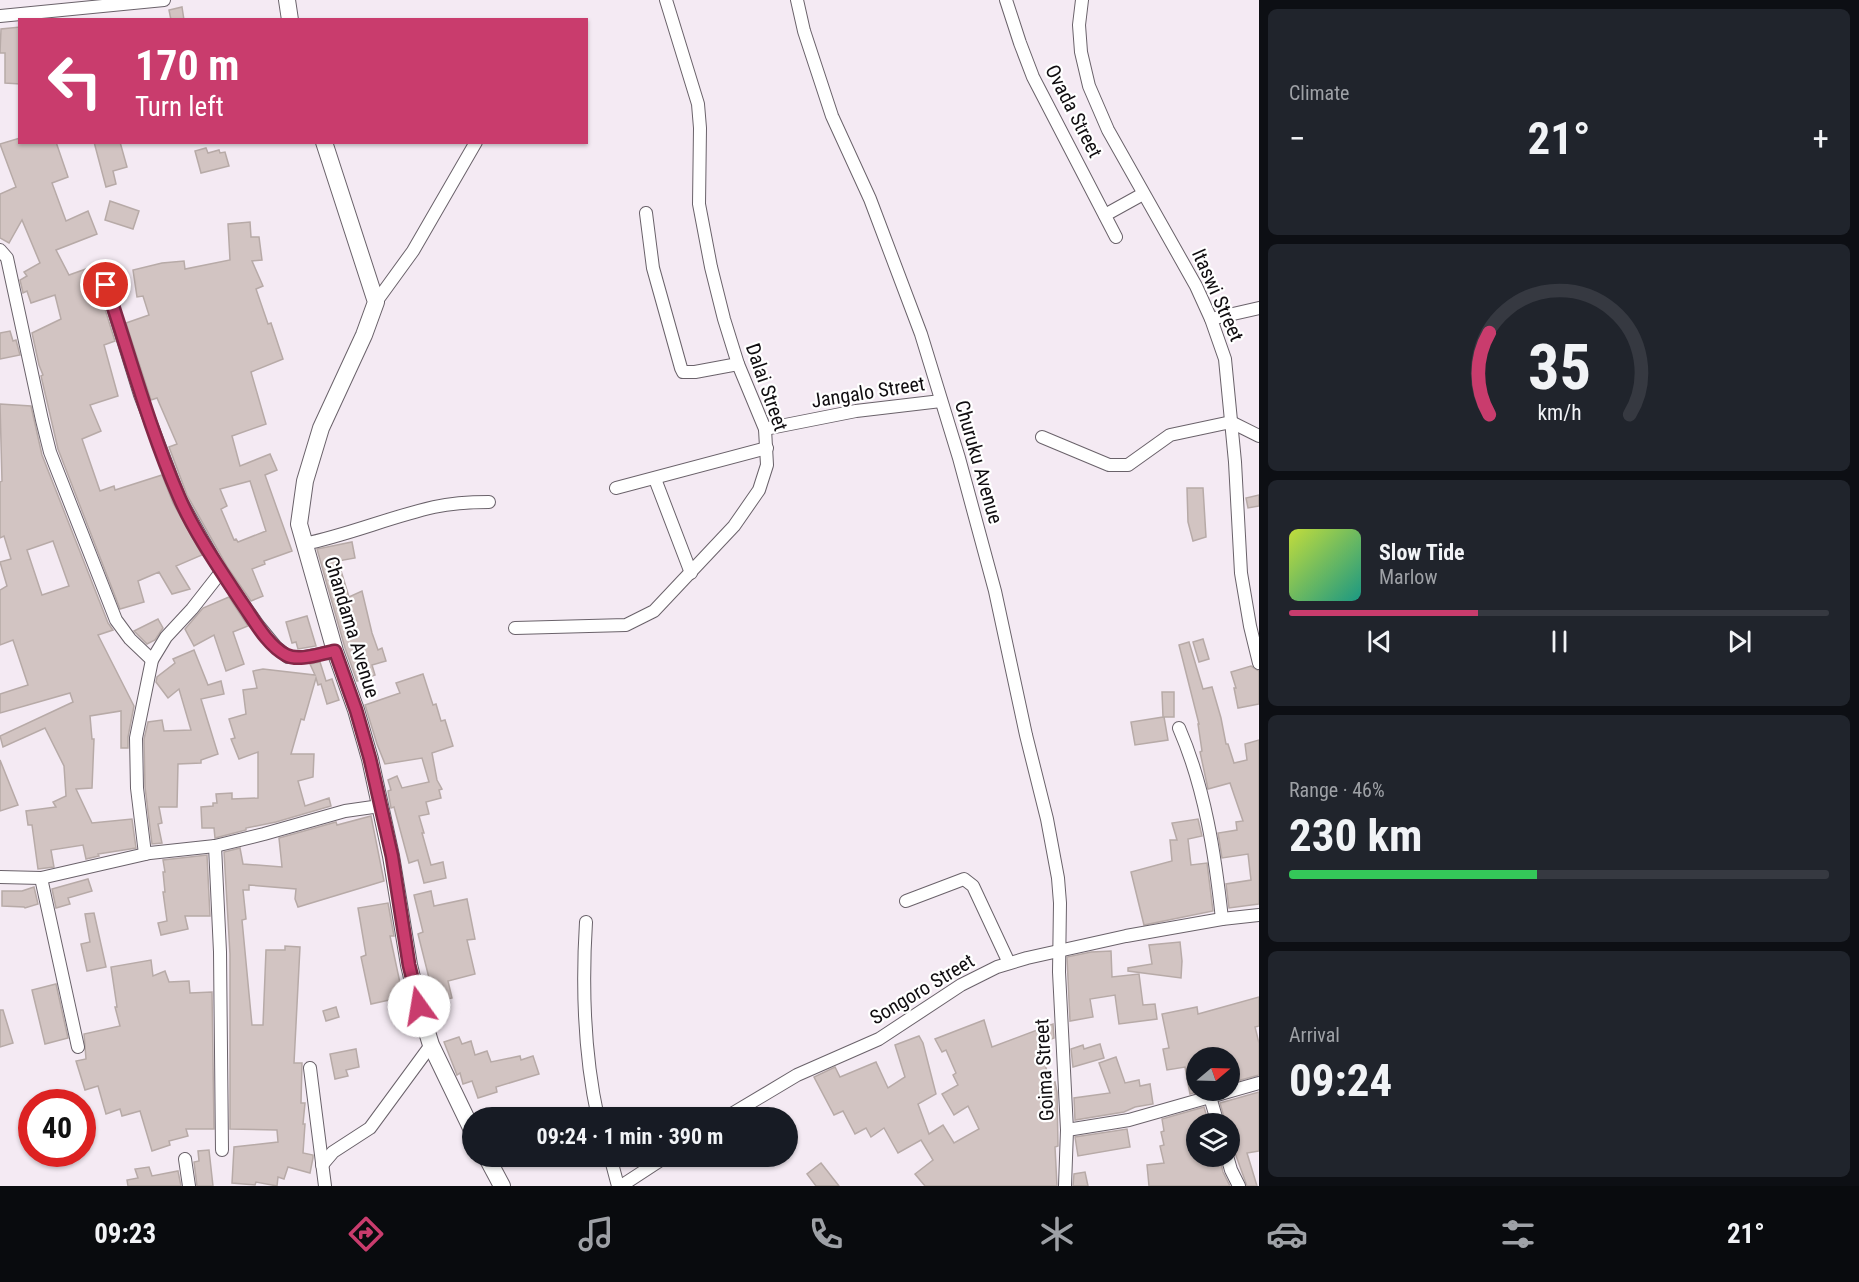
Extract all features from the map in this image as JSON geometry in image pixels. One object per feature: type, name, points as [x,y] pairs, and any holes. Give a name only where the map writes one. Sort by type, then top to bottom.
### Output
[{"type":"street","points":[[0,16],[63,14],[164,0]]},
{"type":"street","points":[[286,0],[290,18]]},
{"type":"street","name":"Dalai Street","points":[[515,628],[627,625],[654,611],[734,526],[759,490],[767,465],[765,429],[738,364],[721,309],[699,204],[698,104],[666,0]]},
{"type":"street","name":"Churuku Avenue","points":[[797,0],[804,31],[832,116],[870,199],[921,334],[995,591],[1047,819],[1058,878],[1059,952]]},
{"type":"street","name":"Ovada Street","points":[[1006,0],[1033,77],[1116,237]]},
{"type":"street","name":"Itaswi Street","points":[[1082,0],[1079,25],[1081,52],[1089,86],[1108,130],[1196,286],[1225,359],[1241,573],[1259,663]]},
{"type":"street","points":[[325,144],[376,302]]},
{"type":"street","points":[[376,302],[413,251],[475,144]]},
{"type":"street","points":[[1105,215],[1143,194]]},
{"type":"street","points":[[646,213],[653,268],[683,372],[738,364]]},
{"type":"street","points":[[0,250],[7,258],[50,452],[116,620],[130,639],[152,660]]},
{"type":"street","points":[[106,285],[140,395],[180,499],[221,572],[264,633],[288,657],[304,657],[335,651]]},
{"type":"street","name":"Chandama Avenue","points":[[376,302],[364,335],[321,428],[312,456],[299,524],[335,651],[370,759],[392,856],[409,965],[419,1006],[431,1045],[462,1109]]},
{"type":"street","points":[[1211,319],[1259,308]]},
{"type":"street","name":"Jangalo Street","points":[[765,429],[856,411],[941,401]]},
{"type":"street","points":[[1042,437],[1109,465],[1128,465],[1170,435],[1231,422],[1259,436]]},
{"type":"street","points":[[616,488],[767,448]]},
{"type":"street","points":[[655,479],[691,573]]},
{"type":"street","points":[[304,544],[434,507],[489,502]]},
{"type":"street","points":[[145,854],[137,788],[136,738],[152,660],[165,637],[192,609],[221,572]]},
{"type":"street","points":[[1179,728],[1188,748],[1211,835],[1222,919]]},
{"type":"street","points":[[0,877],[41,878],[145,854],[215,846],[345,811],[380,806]]},
{"type":"street","points":[[215,846],[220,952],[222,1150]]},
{"type":"street","points":[[41,878],[78,1047]]},
{"type":"street","points":[[906,901],[964,879],[969,881],[1009,963]]},
{"type":"street","name":"Songoro Street","points":[[743,1107],[797,1075],[879,1039],[961,985],[1009,963],[1126,936],[1222,919],[1259,915]]},
{"type":"street","points":[[586,922],[584,958],[587,1030],[592,1092],[595,1107]]},
{"type":"street","name":"Goima Street","points":[[1059,952],[1067,1130],[1065,1186]]},
{"type":"street","points":[[322,1165],[333,1152],[370,1128],[431,1045]]},
{"type":"street","points":[[310,1068],[325,1186]]},
{"type":"street","points":[[1240,1088],[1259,1083]]},
{"type":"street","points":[[1067,1130],[1129,1120],[1196,1101]]},
{"type":"street","points":[[185,1159],[189,1186]]},
{"type":"street","points":[[492,1167],[502,1186]]},
{"type":"street","points":[[614,1167],[620,1186],[650,1167]]},
{"type":"street","points":[[1230,1167],[1239,1186]]},
{"type":"building","points":[[182,7],[184,18],[171,18],[169,10]]},
{"type":"building","points":[[18,27],[18,84],[5,83],[5,53],[0,53],[1,29]]},
{"type":"building","points":[[18,139],[18,144],[57,144],[68,177],[52,183],[66,221],[88,211],[97,234],[56,250],[69,275],[97,265],[101,278],[98,287],[115,341],[104,345],[118,396],[90,405],[101,431],[82,439],[100,491],[114,486],[115,490],[162,475],[173,503],[202,555],[176,566],[190,589],[172,594],[159,572],[138,581],[144,602],[120,609],[58,449],[32,333],[61,319],[55,295],[31,303],[27,291],[23,293],[20,280],[27,276],[24,272],[40,263],[22,220],[9,243],[0,238],[0,194],[16,187],[0,144]]},
{"type":"building","points":[[95,144],[121,144],[127,167],[113,171],[116,184],[106,187]]},
{"type":"building","points":[[206,148],[208,153],[219,150],[220,153],[225,152],[229,166],[201,173],[195,151]]},
{"type":"building","points":[[110,201],[139,211],[133,229],[105,220]]},
{"type":"building","points":[[250,222],[251,237],[259,237],[262,260],[252,261],[263,286],[256,289],[283,359],[251,372],[266,424],[232,436],[240,466],[270,454],[277,470],[265,475],[292,551],[264,561],[265,564],[252,569],[263,596],[251,601],[228,568],[187,495],[169,447],[177,444],[157,398],[151,400],[126,323],[149,315],[143,296],[137,297],[133,270],[162,263],[184,261],[185,269],[230,260],[228,224]],"holes":[[[250,481],[266,531],[238,542],[234,540],[221,509],[227,506],[220,489]]]},
{"type":"building","points":[[10,331],[13,341],[16,340],[20,355],[0,359],[0,333]]},
{"type":"building","points":[[0,404],[31,406],[42,455],[108,623],[113,630],[98,635],[134,706],[128,748],[121,748],[121,711],[90,716],[92,739],[94,739],[92,788],[76,789],[92,823],[132,819],[136,848],[98,854],[99,856],[86,859],[83,845],[51,850],[54,867],[38,869],[32,825],[28,825],[26,811],[56,807],[53,802],[66,796],[64,766],[45,728],[3,747],[0,736],[73,702],[70,693],[0,713],[0,694],[28,685],[13,640],[0,645],[0,590],[7,586],[0,562],[11,559],[4,536],[0,538],[0,482],[2,481]],"holes":[[[53,541],[69,586],[42,595],[27,550]]]},
{"type":"building","points":[[1187,488],[1203,488],[1206,537],[1193,541],[1188,522]]},
{"type":"building","points":[[1259,495],[1259,506],[1248,508],[1246,498]]},
{"type":"building","points":[[352,542],[355,558],[338,561],[349,597],[362,591],[372,633],[378,650],[382,648],[386,661],[372,665],[375,675],[357,681],[345,648],[317,549]]},
{"type":"building","points":[[229,597],[248,626],[233,632],[244,664],[226,671],[214,635],[194,646],[185,629],[203,608]]},
{"type":"building","points":[[307,616],[316,646],[298,649],[296,642],[292,643],[286,622]]},
{"type":"building","points":[[158,619],[163,628],[155,640],[147,644],[134,631]]},
{"type":"building","points":[[1203,639],[1209,659],[1199,662],[1193,642]]},
{"type":"building","points":[[1189,642],[1203,689],[1212,687],[1226,744],[1228,744],[1234,763],[1247,760],[1245,744],[1259,740],[1259,904],[1229,908],[1226,884],[1251,880],[1248,854],[1222,858],[1218,833],[1237,830],[1236,822],[1243,821],[1230,783],[1208,789],[1200,752],[1202,751],[1199,724],[1179,645]]},
{"type":"building","points":[[194,650],[208,685],[221,681],[224,694],[201,699],[218,754],[201,760],[201,763],[178,764],[177,807],[159,807],[162,823],[158,824],[162,843],[152,844],[145,787],[144,739],[148,722],[162,720],[164,731],[191,730],[179,689],[168,698],[156,682],[157,677],[175,663],[173,659]]},
{"type":"building","points":[[320,662],[326,681],[332,679],[339,700],[327,704],[321,684],[318,685],[316,678],[291,754],[314,754],[313,777],[298,781],[305,806],[329,798],[331,806],[215,838],[214,828],[202,828],[201,807],[213,806],[213,803],[217,803],[216,794],[232,793],[232,799],[258,798],[258,752],[239,759],[231,739],[235,738],[229,719],[246,714],[243,690],[257,688],[253,671],[263,669],[315,675],[310,664]]},
{"type":"building","points":[[1251,666],[1259,671],[1259,704],[1238,708],[1234,688],[1236,688],[1231,672]]},
{"type":"building","points":[[423,674],[433,705],[436,704],[441,721],[445,720],[453,746],[432,753],[437,780],[442,789],[439,790],[441,798],[426,802],[429,814],[419,816],[431,865],[443,862],[446,878],[424,883],[418,860],[409,863],[394,807],[391,808],[388,791],[391,790],[388,780],[397,776],[402,788],[429,782],[422,758],[385,764],[365,705],[400,693],[396,683]]},
{"type":"building","points":[[1162,692],[1174,692],[1174,717],[1164,717],[1168,740],[1135,745],[1131,722],[1163,717]]},
{"type":"building","points":[[0,760],[18,805],[0,811]]},
{"type":"building","points":[[371,816],[384,881],[298,907],[295,899],[296,889],[249,885],[249,890],[243,890],[246,919],[242,920],[252,1025],[263,1025],[266,950],[285,950],[285,946],[300,947],[294,1063],[302,1063],[301,1103],[305,1103],[303,1153],[313,1155],[313,1158],[310,1173],[288,1167],[284,1179],[278,1177],[277,1186],[256,1182],[255,1185],[232,1183],[234,1147],[278,1142],[277,1130],[230,1129],[230,954],[224,852],[240,848],[243,864],[282,867],[279,838],[336,822],[337,825]]},
{"type":"building","points":[[1198,819],[1202,836],[1188,839],[1191,865],[1207,863],[1213,911],[1144,925],[1131,872],[1172,861],[1170,840],[1177,840],[1172,823]]},
{"type":"building","points":[[207,855],[210,916],[185,916],[188,929],[161,935],[158,923],[167,921],[163,892],[165,892],[163,872],[165,872],[163,860]]},
{"type":"building","points":[[88,879],[92,891],[68,898],[70,904],[56,908],[52,889]]},
{"type":"building","points":[[34,887],[38,904],[25,908],[2,906],[2,891],[22,891]]},
{"type":"building","points":[[431,891],[434,906],[467,899],[475,939],[467,940],[475,974],[448,981],[452,998],[435,1002],[418,934],[423,932],[414,895]]},
{"type":"building","points":[[388,903],[394,936],[390,936],[403,997],[371,1004],[361,957],[366,955],[358,908]]},
{"type":"building","points":[[94,913],[106,967],[87,971],[81,944],[90,942],[85,914]]},
{"type":"building","points":[[1180,942],[1181,978],[1128,971],[1128,968],[1152,964],[1149,945]]},
{"type":"building","points":[[1111,951],[1112,977],[1139,974],[1143,1005],[1155,1004],[1157,1019],[1119,1024],[1115,995],[1090,999],[1093,1017],[1070,1021],[1067,957]]},
{"type":"building","points":[[151,960],[153,976],[165,971],[169,982],[189,981],[190,993],[212,992],[214,1129],[186,1129],[188,1136],[169,1141],[170,1145],[152,1151],[140,1111],[122,1116],[120,1109],[106,1114],[98,1086],[85,1089],[76,1061],[86,1059],[84,1034],[120,1026],[115,1007],[117,1007],[111,967]]},
{"type":"building","points":[[56,984],[68,1038],[45,1044],[32,990]]},
{"type":"building","points":[[1259,997],[1259,1026],[1255,1027],[1259,1043],[1259,1075],[1240,1080],[1240,1047],[1186,1047],[1186,1072],[1185,1067],[1167,1070],[1163,1049],[1169,1048],[1162,1014],[1197,1007],[1198,1014]]},
{"type":"building","points":[[336,1007],[339,1017],[326,1021],[323,1011]]},
{"type":"building","points":[[0,1010],[3,1010],[13,1043],[0,1047]]},
{"type":"building","points":[[984,1020],[992,1047],[1053,1024],[1054,1038],[1038,1044],[1051,1083],[1055,1082],[1057,1092],[1058,1146],[1055,1147],[1057,1186],[925,1186],[915,1174],[933,1160],[921,1140],[898,1153],[884,1128],[871,1137],[866,1128],[855,1134],[843,1111],[834,1115],[814,1077],[835,1067],[840,1077],[876,1062],[888,1088],[905,1077],[895,1045],[919,1036],[923,1043],[936,1094],[918,1104],[929,1134],[943,1125],[954,1143],[979,1129],[968,1106],[954,1115],[942,1094],[958,1085],[953,1075],[956,1073],[946,1050],[942,1052],[935,1039]]},
{"type":"building","points":[[459,1037],[462,1044],[471,1041],[475,1055],[487,1051],[491,1062],[520,1056],[521,1060],[533,1056],[539,1074],[496,1087],[497,1092],[478,1098],[472,1081],[463,1084],[460,1073],[457,1075],[444,1042]]},
{"type":"building","points":[[1100,1044],[1104,1058],[1073,1067],[1071,1049],[1083,1045],[1084,1049]]},
{"type":"building","points":[[356,1049],[359,1067],[346,1070],[348,1076],[335,1079],[330,1054]]},
{"type":"building","points":[[1116,1057],[1125,1083],[1139,1080],[1140,1086],[1150,1084],[1153,1104],[1135,1107],[1124,1112],[1075,1120],[1074,1098],[1110,1093],[1099,1063]]},
{"type":"building","points":[[1259,1092],[1259,1151],[1247,1153],[1257,1186],[1247,1186],[1240,1167],[1240,1113],[1223,1113],[1220,1103],[1240,1101],[1240,1097]]},
{"type":"building","points":[[1204,1107],[1206,1113],[1186,1113],[1186,1167],[1222,1167],[1230,1186],[1149,1186],[1147,1165],[1164,1163],[1160,1146],[1164,1145],[1161,1132],[1164,1131],[1162,1119]]},
{"type":"building","points":[[1127,1129],[1130,1147],[1078,1156],[1075,1137]]},
{"type":"building","points":[[209,1150],[213,1186],[197,1186],[194,1162],[199,1161],[198,1151]]},
{"type":"building","points":[[821,1163],[839,1186],[816,1186],[807,1174]]},
{"type":"building","points":[[149,1167],[152,1176],[178,1171],[181,1186],[128,1186],[127,1180],[138,1178],[135,1169]]},
{"type":"building","points":[[1085,1172],[1088,1186],[1073,1186],[1074,1174]]},
{"type":"route","points":[[106,285],[154,435],[180,499],[221,572],[258,625],[276,647],[288,657],[304,657],[335,651],[370,759],[392,856],[409,965],[419,1006]]}]
